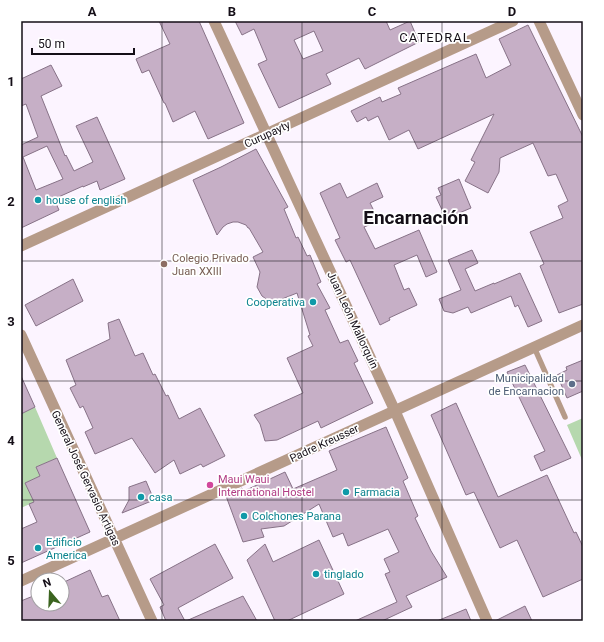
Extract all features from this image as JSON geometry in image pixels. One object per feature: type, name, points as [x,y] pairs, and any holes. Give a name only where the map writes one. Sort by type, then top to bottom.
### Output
[{"type":"street","name":"Juan León Mallorquín","points":[[214,21],[395,411],[487,621]]},
{"type":"street","name":"Curupayty","points":[[21,246],[513,21]]},
{"type":"street","points":[[539,21],[583,115]]},
{"type":"street","name":"Padre Kreusser","points":[[21,581],[583,325]]},
{"type":"street","name":"General José Gervasio Artigas","points":[[21,335],[152,621]]},
{"type":"lane","points":[[534,347],[565,417]]},
{"type":"green space","points":[[35,407],[57,458],[36,467],[40,476],[25,483],[34,502],[21,508],[21,414]]},
{"type":"green space","points":[[583,418],[583,462],[567,425]]},
{"type":"building","points":[[159,21],[199,21],[244,123],[208,139],[195,111],[173,122],[149,70],[142,73],[136,59],[170,44]]},
{"type":"building","points":[[235,21],[386,21],[390,30],[410,21],[419,42],[365,69],[359,58],[326,74],[331,84],[279,108],[258,64],[267,60],[254,29],[242,35]],"holes":[[[314,31],[323,51],[303,59],[294,40]]]},
{"type":"building","points":[[528,25],[583,137],[583,304],[559,313],[540,266],[544,264],[530,232],[563,218],[558,206],[568,201],[556,174],[548,176],[533,143],[500,158],[499,172],[488,193],[465,181],[475,162],[471,160],[494,114],[418,149],[409,130],[389,140],[378,116],[368,121],[366,117],[357,122],[351,111],[380,97],[382,102],[401,94],[398,88],[476,54],[486,78],[511,65],[499,39]]},
{"type":"building","points":[[51,65],[62,86],[41,96],[65,156],[66,155],[74,171],[93,162],[76,126],[97,117],[125,179],[100,190],[97,181],[54,199],[59,210],[21,228],[21,145],[38,137],[26,104],[21,106],[21,79]],"holes":[[[47,146],[63,179],[36,190],[23,157]]]},
{"type":"building","points":[[256,149],[288,207],[284,209],[296,238],[298,237],[307,256],[310,255],[321,282],[317,284],[330,308],[325,310],[340,343],[348,340],[358,361],[354,363],[373,403],[321,428],[318,421],[277,440],[265,441],[260,424],[254,415],[303,393],[287,358],[313,346],[308,336],[310,335],[297,293],[272,303],[262,296],[257,287],[260,272],[253,257],[263,252],[249,228],[238,222],[233,222],[223,227],[217,235],[193,180]]},
{"type":"building","points":[[459,179],[471,208],[452,216],[443,212],[436,197],[441,195],[438,188]]},
{"type":"building","points":[[340,183],[347,198],[377,183],[383,197],[370,203],[379,221],[364,227],[375,249],[419,230],[437,272],[426,277],[417,255],[394,265],[404,290],[409,288],[417,305],[389,318],[390,320],[380,325],[350,260],[346,262],[335,240],[340,238],[320,193]]},
{"type":"building","points":[[472,250],[478,263],[465,269],[475,291],[520,273],[542,321],[528,327],[518,305],[515,307],[511,296],[471,313],[468,307],[453,313],[444,311],[439,299],[461,290],[448,260]]},
{"type":"building","points":[[73,279],[83,301],[36,326],[25,305]]},
{"type":"building","points":[[119,319],[135,356],[143,353],[153,375],[155,374],[166,396],[168,395],[179,419],[200,408],[225,456],[203,467],[201,464],[180,474],[174,460],[155,473],[132,438],[95,454],[85,432],[93,428],[83,406],[80,408],[70,388],[76,385],[66,360],[110,339],[108,323]]},
{"type":"building","name":"Municipalidad de Encarnacion","points":[[583,360],[583,391],[567,398],[557,375],[567,370],[566,367]]},
{"type":"building","points":[[525,365],[571,458],[541,471],[534,456],[545,451],[507,372]]},
{"type":"building","points":[[21,376],[35,407],[21,414]]},
{"type":"building","points":[[456,403],[498,497],[547,475],[574,533],[576,532],[583,547],[583,579],[543,597],[517,540],[500,548],[474,492],[466,495],[431,415]]},
{"type":"building","points":[[386,427],[408,478],[403,481],[418,516],[415,518],[431,551],[447,577],[406,596],[412,607],[382,621],[355,621],[397,602],[385,574],[390,572],[384,559],[399,552],[388,529],[348,546],[343,533],[333,537],[319,504],[284,526],[261,529],[264,537],[243,542],[226,496],[242,488],[244,491],[285,472],[293,489],[337,470],[329,451]]},
{"type":"building","points":[[57,458],[90,532],[21,563],[21,529],[37,522],[29,504],[34,502],[25,483],[40,476],[36,467]]},
{"type":"building","name":"casa","points":[[146,481],[154,500],[122,513],[129,500],[129,487]]},
{"type":"building","points":[[319,540],[344,594],[287,621],[275,621],[247,560],[265,544],[273,562]]},
{"type":"building","points":[[215,544],[233,578],[178,608],[185,621],[166,621],[160,607],[164,605],[150,579]]},
{"type":"building","points":[[90,570],[102,597],[108,595],[120,621],[21,621],[21,601],[30,597],[30,612],[70,612],[70,579]]},
{"type":"building","points":[[243,596],[257,621],[186,621]]},
{"type":"building","points":[[525,606],[532,621],[495,621]]},
{"type":"building","points":[[466,609],[471,621],[437,621]]},
{"type":"place","name":"house of english","points":[[38,200]]},
{"type":"place","name":"Colegio Privado Juan XXIII","points":[[164,264]]},
{"type":"place","name":"Cooperativa","points":[[313,302]]},
{"type":"place","name":"Municipalidad de Encarnacion","points":[[572,384]]},
{"type":"place","name":"Maui Waui International Hostel","points":[[210,485]]},
{"type":"place","name":"Farmacia","points":[[346,492]]},
{"type":"place","name":"casa","points":[[141,497]]},
{"type":"place","name":"Colchones Parana","points":[[244,516]]},
{"type":"place","name":"Edificio America","points":[[38,548]]},
{"type":"place","name":"tinglado","points":[[316,574]]},
{"type":"district","name":"CATEDRAL","points":[[435,37]]},
{"type":"district","name":"Encarnación","points":[[416,217]]}]
